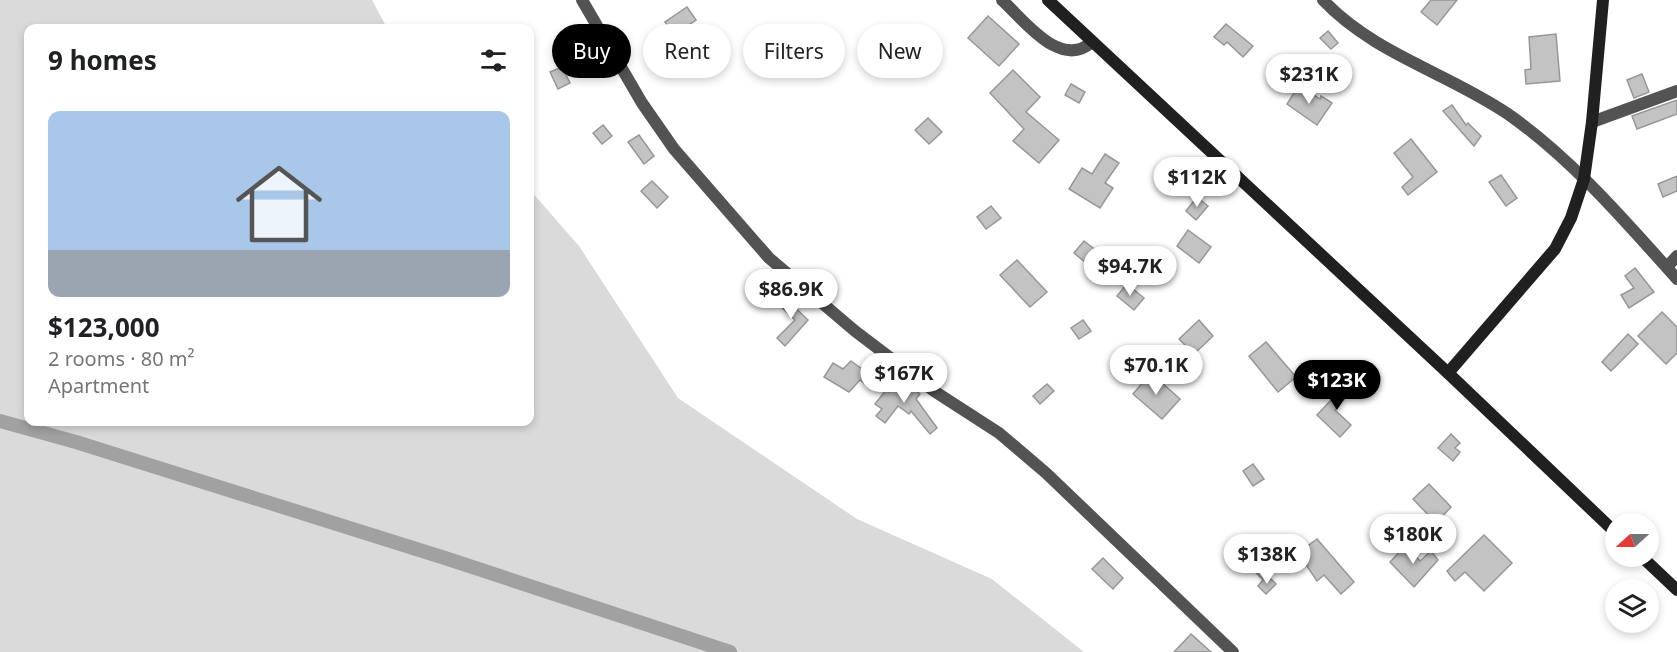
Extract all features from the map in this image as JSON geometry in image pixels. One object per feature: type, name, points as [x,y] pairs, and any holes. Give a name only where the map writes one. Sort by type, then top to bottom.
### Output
[{"type":"main road","points":[[1048,0],[1605,523]]},
{"type":"main road","points":[[1448,373],[1555,249],[1571,218],[1584,178],[1598,82],[1603,0]]},
{"type":"main road","points":[[1653,567],[1677,590]]},
{"type":"street","points":[[582,0],[642,103],[674,148],[769,258],[855,331],[934,391],[1015,447],[1233,652]]},
{"type":"street","points":[[1002,0],[1058,48],[1080,50],[1092,42]]},
{"type":"street","points":[[1323,0],[1342,19],[1368,38],[1507,114],[1584,178],[1677,279]]},
{"type":"street","points":[[1603,0],[1611,0]]},
{"type":"street","points":[[1592,122],[1677,92]]},
{"type":"street","points":[[1666,267],[1677,256]]},
{"type":"shaded area","points":[[0,0],[372,0],[385,24],[24,24],[24,426],[534,426],[534,195],[579,246],[678,398],[857,519],[992,579],[1084,652],[0,652]]},
{"type":"building","points":[[1431,0],[1457,0],[1437,25],[1421,12]]},
{"type":"building","points":[[687,7],[696,20],[690,24],[666,24],[665,22]]},
{"type":"building","points":[[988,16],[1019,44],[999,66],[968,38]]},
{"type":"building","points":[[1226,24],[1253,46],[1243,57],[1227,42],[1224,45],[1214,37]]},
{"type":"building","points":[[1328,31],[1338,43],[1331,49],[1320,38]]},
{"type":"building","points":[[1556,34],[1560,81],[1526,84],[1525,70],[1531,69],[1529,37]]},
{"type":"building","points":[[1013,70],[1040,97],[1026,112],[1059,140],[1039,163],[1013,141],[1024,129],[990,93]]},
{"type":"building","points":[[1642,74],[1649,92],[1634,98],[1627,80]]},
{"type":"building","points":[[553,78],[568,78],[570,83],[558,89]]},
{"type":"building","points":[[1071,84],[1085,92],[1079,103],[1065,95]]},
{"type":"building","points":[[1299,85],[1320,99],[1321,96],[1332,103],[1317,125],[1287,104]]},
{"type":"building","points":[[1677,100],[1677,114],[1637,129],[1632,116]]},
{"type":"building","points":[[1452,105],[1466,125],[1468,123],[1481,136],[1474,146],[1443,111]]},
{"type":"building","points":[[928,118],[942,132],[929,144],[915,130]]},
{"type":"building","points":[[603,125],[612,136],[602,144],[593,133]]},
{"type":"building","points":[[639,135],[654,156],[644,164],[628,142]]},
{"type":"building","points":[[1411,139],[1437,172],[1408,195],[1402,187],[1413,177],[1394,153]]},
{"type":"building","points":[[1105,154],[1119,163],[1105,183],[1113,188],[1100,208],[1069,189],[1082,168],[1092,174]]},
{"type":"building","points":[[1501,175],[1517,198],[1506,206],[1489,182]]},
{"type":"building","points":[[1677,176],[1677,191],[1663,197],[1658,184]]},
{"type":"building","points":[[652,181],[668,197],[657,208],[641,191]]},
{"type":"building","points":[[1197,197],[1208,206],[1196,220],[1186,211]]},
{"type":"building","points":[[991,206],[1001,218],[986,229],[977,217]]},
{"type":"building","points":[[1188,230],[1211,247],[1199,263],[1177,246]]},
{"type":"building","points":[[1084,241],[1102,255],[1092,268],[1074,253]]},
{"type":"building","points":[[1017,260],[1047,292],[1030,307],[1000,275]]},
{"type":"building","points":[[1635,268],[1654,292],[1629,308],[1621,295],[1634,288],[1625,276]]},
{"type":"building","points":[[1127,284],[1144,298],[1134,310],[1117,296]]},
{"type":"building","points":[[781,294],[808,320],[785,346],[777,338],[795,320],[775,301]]},
{"type":"building","points":[[1662,312],[1677,327],[1677,353],[1666,364],[1638,336]]},
{"type":"building","points":[[1083,320],[1091,331],[1079,339],[1071,328]]},
{"type":"building","points":[[1199,320],[1213,336],[1194,354],[1179,339]]},
{"type":"building","points":[[1628,334],[1638,344],[1611,371],[1602,362]]},
{"type":"building","points":[[1266,342],[1296,377],[1278,392],[1249,356]]},
{"type":"building","points":[[851,361],[870,375],[864,383],[860,380],[849,392],[824,377],[833,363],[843,369]]},
{"type":"building","points":[[1151,373],[1180,399],[1162,419],[1133,394]]},
{"type":"building","points":[[901,378],[920,394],[916,399],[937,428],[930,434],[911,411],[909,414],[898,406],[885,423],[876,416],[882,409],[875,404],[886,390],[889,392]]},
{"type":"building","points":[[1351,379],[1357,384],[1335,410],[1351,425],[1340,437],[1317,415]]},
{"type":"building","points":[[1047,384],[1054,391],[1040,404],[1033,396]]},
{"type":"building","points":[[1451,434],[1460,443],[1455,448],[1460,452],[1453,461],[1438,448]]},
{"type":"building","points":[[1253,464],[1264,479],[1253,486],[1243,471]]},
{"type":"building","points":[[1429,484],[1451,507],[1436,523],[1413,499]]},
{"type":"building","points":[[1484,535],[1512,563],[1484,591],[1465,572],[1455,581],[1447,571]]},
{"type":"building","points":[[1317,539],[1354,582],[1341,594],[1324,575],[1317,581],[1298,553]]},
{"type":"building","points":[[1406,545],[1420,561],[1431,551],[1438,560],[1414,587],[1390,562]]},
{"type":"building","points":[[1260,547],[1277,564],[1262,579],[1245,561]]},
{"type":"building","points":[[1103,558],[1123,578],[1113,589],[1092,569]]},
{"type":"building","points":[[1267,575],[1276,584],[1266,594],[1258,586]]},
{"type":"building","points":[[1191,634],[1211,652],[1174,652]]},
{"type":"waterway","points":[[0,421],[76,442],[448,559],[730,652]]}]
